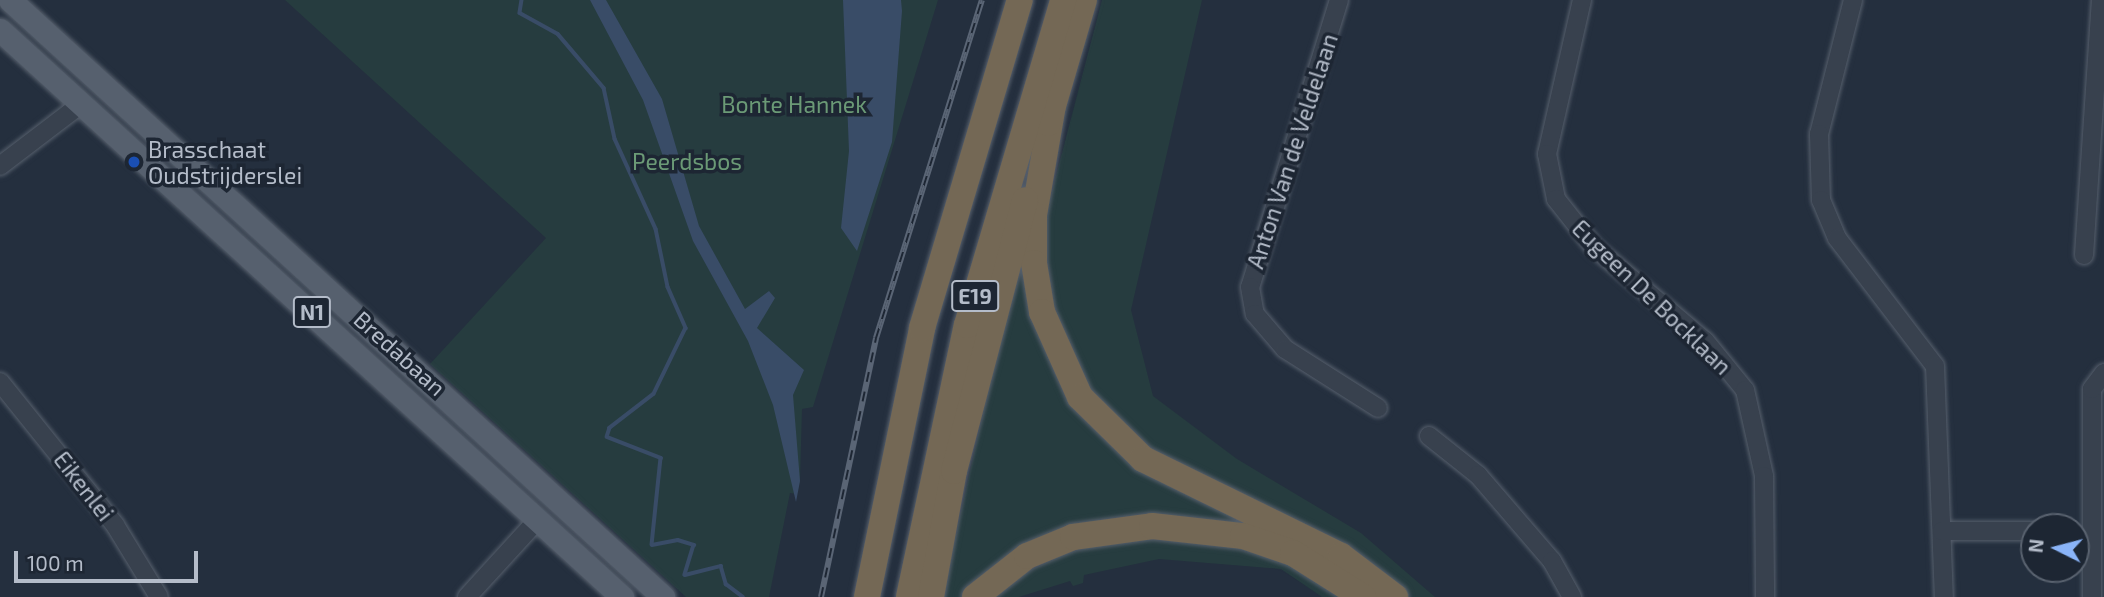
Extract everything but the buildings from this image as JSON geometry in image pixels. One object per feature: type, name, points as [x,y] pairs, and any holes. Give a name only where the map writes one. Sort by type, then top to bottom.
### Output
[{"type":"highway","name":"E19","points":[[867,597],[922,328],[1020,0]]},
{"type":"highway","name":"E19","points":[[909,597],[967,325],[1063,0]]},
{"type":"highway","points":[[931,597],[987,329],[1084,0]]},
{"type":"highway","points":[[1053,105],[1034,215],[1034,262],[1042,313],[1080,397],[1143,459],[1341,556],[1395,597]]},
{"type":"highway","points":[[975,597],[1027,556],[1073,537],[1152,526],[1243,536],[1293,553],[1363,597]]},
{"type":"main road","name":"Bredabaan","points":[[9,0],[663,597]]},
{"type":"main road","name":"Bredabaan","points":[[0,30],[622,597]]},
{"type":"street","name":"Anton Van de Veldelaan","points":[[1339,0],[1250,287],[1255,314],[1285,349],[1378,408]]},
{"type":"street","name":"Eugeen De Bocklaan","points":[[1582,0],[1547,154],[1556,199],[1594,247],[1704,341],[1745,390],[1764,476],[1765,597]]},
{"type":"street","points":[[1853,0],[1819,134],[1821,200],[1837,238],[1935,366],[1944,597]]},
{"type":"street","points":[[2084,255],[2101,0]]},
{"type":"street","points":[[0,166],[81,104]]},
{"type":"street","points":[[2084,513],[2092,389],[2104,373]]},
{"type":"street","name":"Eikenlei","points":[[0,382],[115,525],[159,597]]},
{"type":"street","points":[[1429,436],[1478,475],[1552,561],[1572,597]]},
{"type":"street","points":[[467,597],[530,528]]},
{"type":"street","points":[[1942,531],[2020,531]]},
{"type":"green space","name":"Peerdsbos","points":[[285,0],[938,0],[813,407],[802,409],[800,481],[797,494],[790,493],[769,597],[686,597],[430,364],[546,238]]},
{"type":"green space","points":[[1102,0],[1202,0],[1131,310],[1153,396],[1237,459],[1361,533],[1435,597],[1409,597],[1209,484],[1136,440],[1087,389],[1045,286],[1045,218]]},
{"type":"green space","points":[[1027,258],[1106,435],[1334,570],[1132,522],[964,597],[942,597],[1016,265]]},
{"type":"green space","points":[[1128,539],[1219,542],[1278,559],[1346,597],[1322,597],[1281,569],[1159,559],[1084,575],[1083,583],[1073,586],[1070,581],[1019,597],[991,597],[1013,578],[1069,552]]},
{"type":"water","points":[[590,0],[606,0],[662,99],[699,226],[745,309],[769,291],[775,298],[757,328],[804,370],[793,395],[800,481],[796,502],[773,405],[748,341],[693,241],[643,100]]},
{"type":"water","points":[[843,0],[901,0],[902,11],[892,142],[857,251],[841,228],[849,151]]},
{"type":"waterway","points":[[522,0],[520,13],[558,34],[604,88],[615,139],[656,229],[668,287],[686,328],[654,394],[610,428],[607,437],[661,458],[652,545],[678,540],[694,545],[685,575],[721,566],[726,584],[743,597]]},
{"type":"railway","points":[[821,597],[876,338],[982,0]]},
{"type":"place","name":"Brasschaat Oudstrijderslei","points":[[134,162]]},
{"type":"park label","name":"Bonte Hannek","points":[[794,104]]}]
